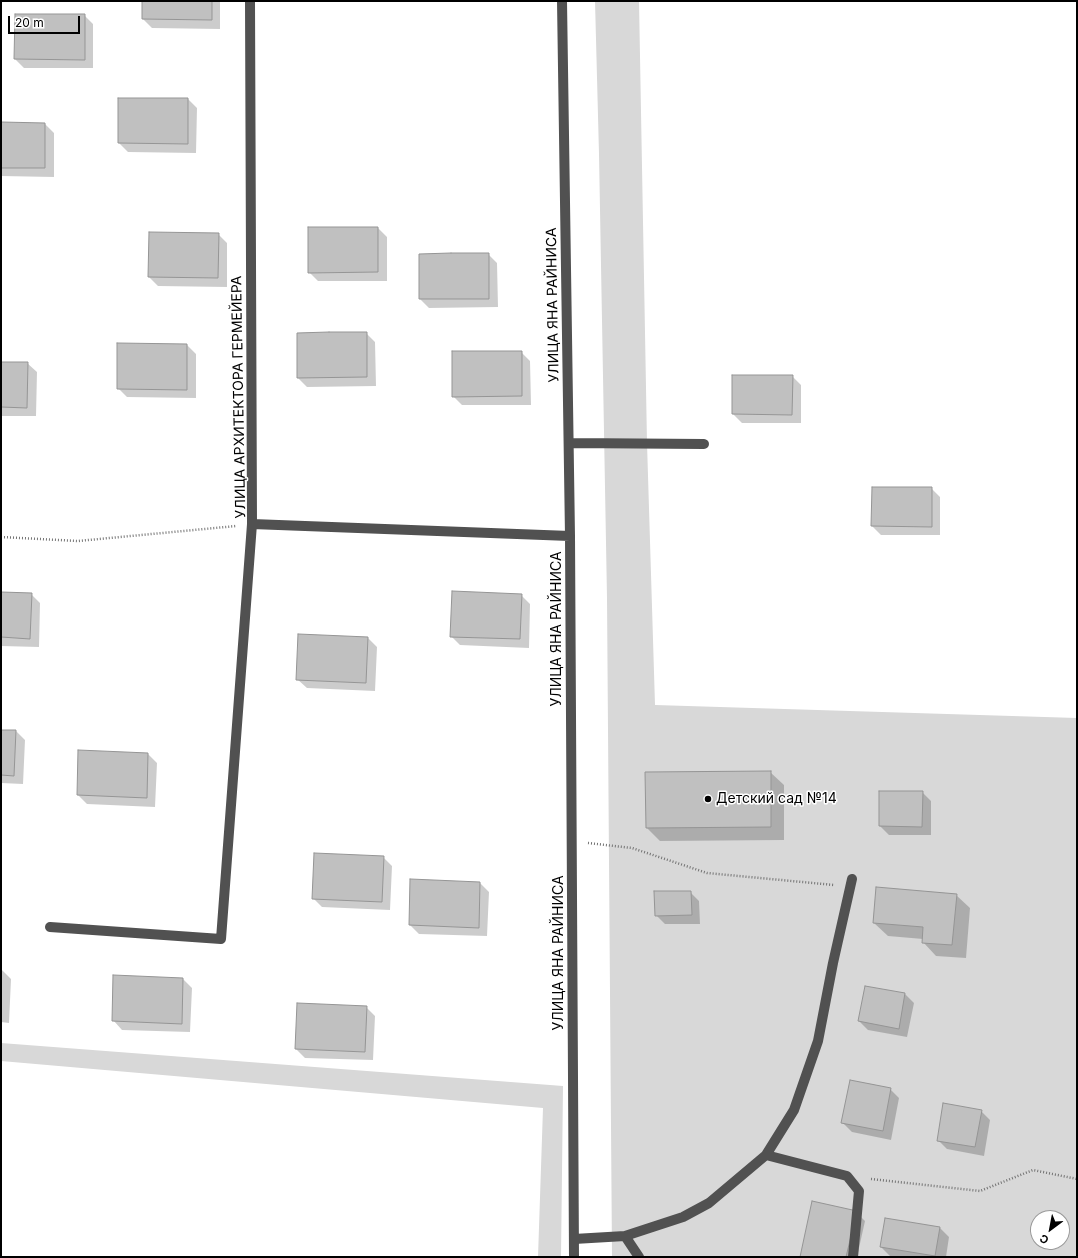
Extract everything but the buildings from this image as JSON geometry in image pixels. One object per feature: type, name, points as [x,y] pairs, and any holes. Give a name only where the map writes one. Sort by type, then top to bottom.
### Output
[{"type":"street","name":"УЛИЦА АРХИТЕКТОРА ГЕРМЕЙЕРА","points":[[250,1],[252,524],[570,536]]},
{"type":"street","name":"УЛИЦА ЯНА РАЙНИСА","points":[[562,1],[570,536],[574,1257]]},
{"type":"street","points":[[569,443],[704,444]]},
{"type":"street","points":[[50,927],[221,939],[252,524]]},
{"type":"street","points":[[574,1239],[625,1236],[683,1217],[709,1203],[766,1155],[794,1110],[818,1041],[851,882]]},
{"type":"street","points":[[766,1155],[847,1176],[859,1190],[854,1257]]},
{"type":"street","points":[[625,1236],[639,1257]]},
{"type":"path","points":[[1,537],[78,541],[252,524]]},
{"type":"path","points":[[572,841],[632,848],[707,873],[851,882]]},
{"type":"path","points":[[847,1176],[980,1192],[1033,1170],[1077,1179]]},
{"type":"shaded area","points":[[595,1],[639,1],[647,443],[655,705],[1077,718],[1077,1257],[612,1257],[607,598]]},
{"type":"shaded area","points":[[1,1043],[563,1086],[561,1257],[538,1257],[543,1108],[1,1061]]},
{"type":"place","name":"Детский сад №14","points":[[708,799]]}]
